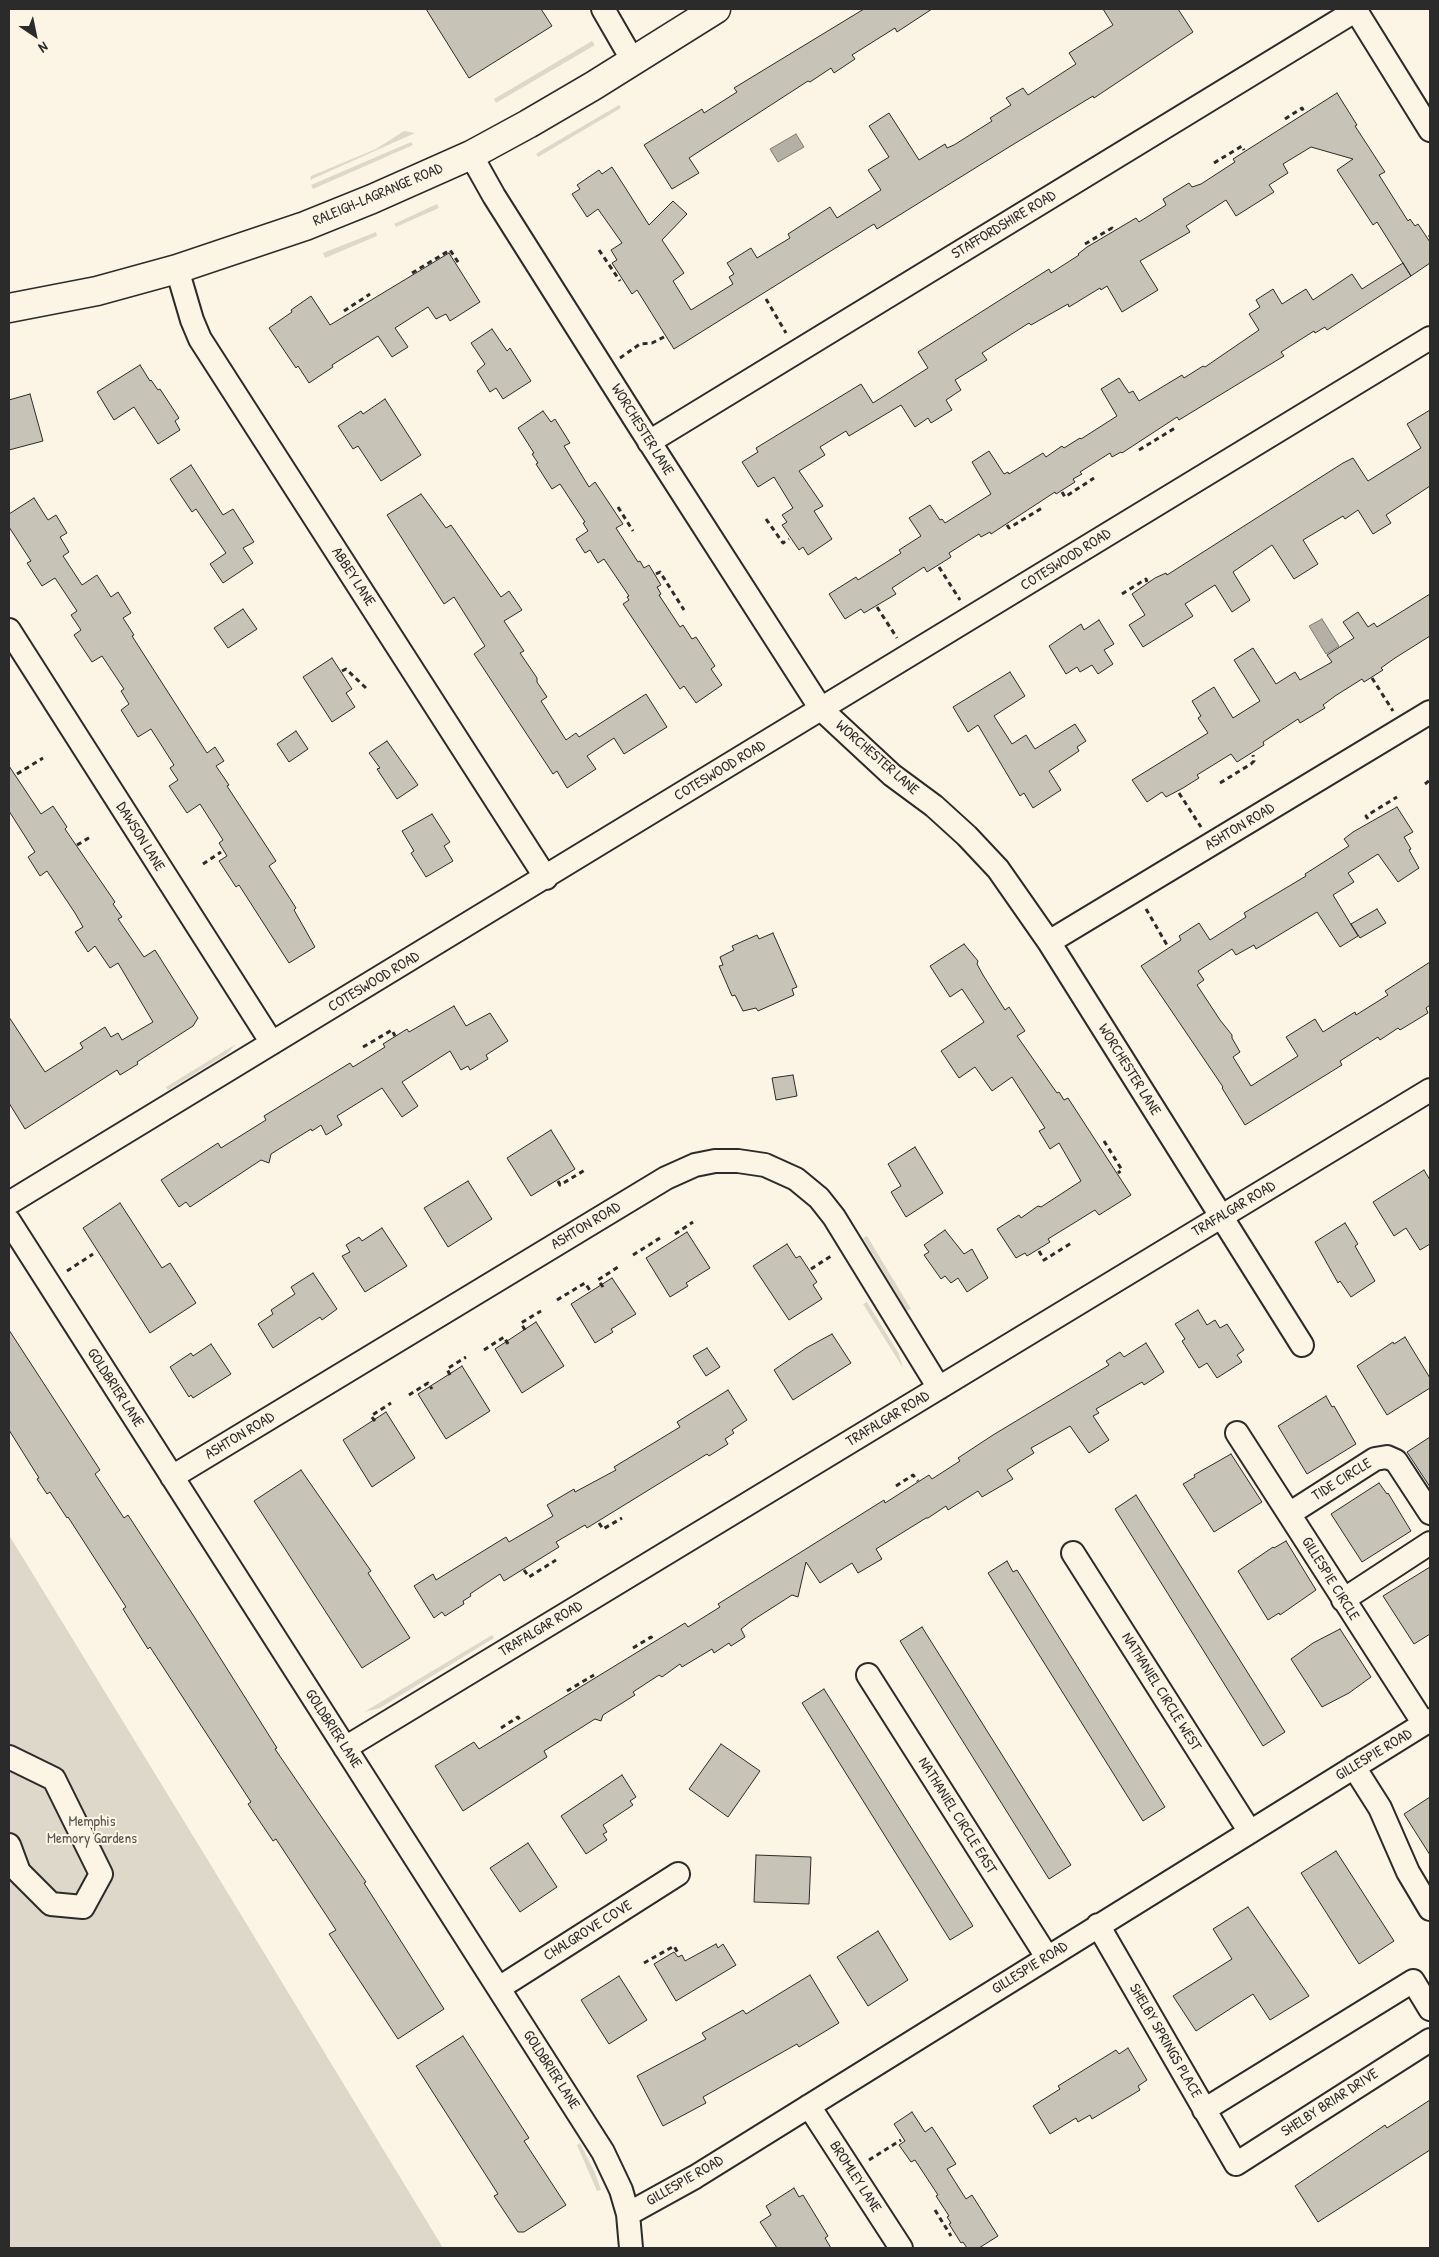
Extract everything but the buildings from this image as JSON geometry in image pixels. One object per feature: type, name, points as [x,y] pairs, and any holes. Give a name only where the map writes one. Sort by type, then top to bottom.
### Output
[{"type":"main road","name":"RALEIGH-LAGRANGE ROAD","points":[[9,308],[97,291],[177,269],[305,226],[372,199],[472,155],[528,124],[716,9]]},
{"type":"street","points":[[602,9],[633,61]]},
{"type":"street","points":[[1356,9],[1430,130]]},
{"type":"street","name":"STAFFORDSHIRE ROAD","points":[[649,442],[1356,9]]},
{"type":"street","name":"WORCHESTER LANE","points":[[472,155],[494,196],[649,442],[821,709],[892,775],[934,806],[967,836],[998,869],[1049,942],[1302,1345]]},
{"type":"street","name":"ABBEY LANE","points":[[177,269],[192,320],[200,339],[546,878]]},
{"type":"street","name":"COTESWOOD ROAD","points":[[9,1203],[546,878],[1430,338]]},
{"type":"street","name":"DAWSON LANE","points":[[9,630],[272,1043]]},
{"type":"street","name":"ASHTON ROAD","points":[[1049,942],[1430,712]]},
{"type":"street","name":"TRAFALGAR ROAD","points":[[345,1748],[1430,1090]]},
{"type":"street","name":"ASHTON ROAD","points":[[172,1477],[666,1178],[695,1165],[715,1161],[738,1161],[765,1165],[796,1179],[819,1198],[834,1217],[939,1388]]},
{"type":"street","name":"GOLDBRIER LANE","points":[[9,1221],[603,2152],[621,2190],[628,2214],[631,2248]]},
{"type":"street","name":"GILLESPIE CIRCLE","points":[[1237,1432],[1343,1600],[1427,1722]]},
{"type":"street","name":"TIDE CIRCLE","points":[[1289,1514],[1375,1459],[1387,1457],[1396,1461],[1430,1512]]},
{"type":"street","points":[[1343,1600],[1430,1543]]},
{"type":"street","name":"NATHANIEL CIRCLE WEST","points":[[1072,1553],[1250,1832]]},
{"type":"street","name":"NATHANIEL CIRCLE EAST","points":[[868,1675],[1047,1957]]},
{"type":"street","name":"GILLESPIE ROAD","points":[[628,2214],[695,2178],[1098,1925],[1427,1722]]},
{"type":"street","points":[[9,1758],[54,1779],[101,1874],[83,1907],[51,1904],[19,1872],[9,1845]]},
{"type":"street","points":[[1354,1767],[1380,1808],[1408,1872],[1430,1909]]},
{"type":"street","name":"CHALGROVE COVE","points":[[499,1988],[678,1874]]},
{"type":"street","name":"SHELBY SPRINGS PLACE","points":[[1098,1925],[1233,2157]]},
{"type":"street","points":[[1204,2110],[1413,1981],[1430,2009]]},
{"type":"street","name":"SHELBY BRIAR DRIVE","points":[[1233,2157],[1236,2164],[1430,2040]]},
{"type":"street","name":"BROMLEY LANE","points":[[809,2106],[901,2248]]},
{"type":"path","points":[[1285,119],[1302,108],[1304,112]]},
{"type":"path","points":[[1214,163],[1242,146],[1244,150]]},
{"type":"path","points":[[1085,244],[1112,228],[1113,230]]},
{"type":"path","points":[[412,273],[450,250],[460,265]]},
{"type":"path","points":[[599,250],[620,281]]},
{"type":"path","points":[[344,311],[370,294]]},
{"type":"path","points":[[766,299],[790,338]]},
{"type":"path","points":[[620,358],[640,344],[652,343],[664,337]]},
{"type":"path","points":[[1139,450],[1175,428]]},
{"type":"path","points":[[1062,492],[1065,497],[1094,478]]},
{"type":"path","points":[[618,507],[633,531]]},
{"type":"path","points":[[1007,525],[1009,528],[1042,508]]},
{"type":"path","points":[[766,519],[783,543],[789,539]]},
{"type":"path","points":[[939,567],[963,605]]},
{"type":"path","points":[[656,574],[660,572],[684,610]]},
{"type":"path","points":[[1122,594],[1146,580],[1147,582]]},
{"type":"path","points":[[877,606],[900,644]]},
{"type":"path","points":[[342,672],[346,669],[367,689]]},
{"type":"path","points":[[1372,678],[1395,716]]},
{"type":"path","points":[[1220,783],[1251,764],[1254,761],[1253,755]]},
{"type":"path","points":[[17,774],[43,758]]},
{"type":"path","points":[[1425,784],[1430,780]]},
{"type":"path","points":[[1179,793],[1204,832]]},
{"type":"path","points":[[1368,819],[1366,816],[1397,796]]},
{"type":"path","points":[[77,845],[92,836]]},
{"type":"path","points":[[203,864],[221,852]]},
{"type":"path","points":[[1143,903],[1167,945]]},
{"type":"path","points":[[363,1048],[392,1030],[395,1036]]},
{"type":"path","points":[[1104,1141],[1122,1170],[1118,1173]]},
{"type":"path","points":[[558,1181],[560,1185],[585,1170]]},
{"type":"path","points":[[675,1234],[693,1222]]},
{"type":"path","points":[[633,1254],[660,1238]]},
{"type":"path","points":[[1038,1251],[1044,1260],[1073,1242]]},
{"type":"path","points":[[67,1271],[93,1254]]},
{"type":"path","points":[[810,1269],[832,1256]]},
{"type":"path","points":[[603,1287],[598,1280],[618,1267]]},
{"type":"path","points":[[557,1300],[585,1283],[591,1292]]},
{"type":"path","points":[[525,1330],[521,1323],[542,1311]]},
{"type":"path","points":[[484,1350],[504,1337],[508,1344]]},
{"type":"path","points":[[450,1375],[446,1369],[466,1357]]},
{"type":"path","points":[[409,1395],[428,1383],[432,1389]]},
{"type":"path","points":[[375,1421],[371,1416],[391,1403]]},
{"type":"path","points":[[896,1486],[913,1475],[918,1481]]},
{"type":"path","points":[[599,1523],[603,1529],[622,1518]]},
{"type":"path","points":[[524,1570],[528,1577],[556,1560]]},
{"type":"path","points":[[633,1648],[651,1637],[654,1641]]},
{"type":"path","points":[[567,1691],[594,1675]]},
{"type":"path","points":[[501,1728],[518,1718],[521,1722]]},
{"type":"path","points":[[644,1963],[674,1946],[679,1954]]},
{"type":"path","points":[[869,2160],[901,2140]]},
{"type":"path","points":[[935,2210],[951,2236]]},
{"type":"green space","points":[[592,41],[595,45],[496,103],[494,99]]},
{"type":"green space","points":[[619,105],[621,108],[538,157],[536,154],[542,150]]},
{"type":"green space","points":[[404,131],[415,133],[310,180],[311,176],[376,149]]},
{"type":"green space","points":[[411,142],[413,145],[313,189],[311,185]]},
{"type":"green space","points":[[437,204],[439,208],[396,227],[394,224]]},
{"type":"green space","points":[[376,232],[377,236],[325,258],[323,253]]},
{"type":"green space","points":[[236,1044],[227,1054],[168,1090],[166,1087]]},
{"type":"green space","points":[[867,1236],[911,1309],[907,1311],[863,1238]]},
{"type":"green space","points":[[867,1302],[899,1354],[903,1368],[863,1304]]},
{"type":"green space","name":"Memphis Memory Gardens","points":[[9,1535],[209,1862],[443,2248],[9,2248]]},
{"type":"green space","points":[[492,1635],[494,1638],[380,1708],[364,1712]]},
{"type":"green space","points":[[580,2143],[601,2190],[597,2191],[577,2145]]},
{"type":"shaded area","points":[[796,134],[804,147],[778,162],[770,149]]},
{"type":"shaded area","points":[[1322,619],[1339,646],[1326,654],[1309,626]]}]
